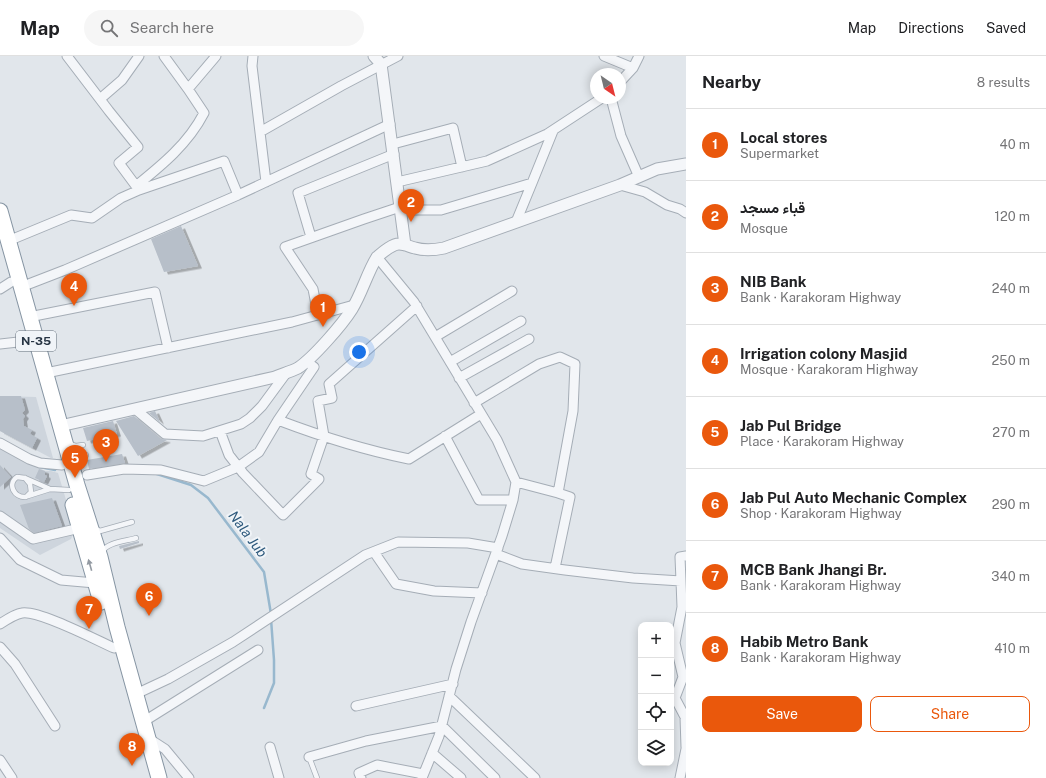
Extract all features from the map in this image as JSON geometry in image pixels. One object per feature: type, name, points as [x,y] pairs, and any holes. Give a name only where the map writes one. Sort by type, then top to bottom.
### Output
[{"type":"highway","name":"N-35","points":[[0,211],[11,286],[27,341],[71,475]]},
{"type":"highway","name":"N-35","points":[[11,286],[29,317],[46,373],[84,525],[95,583],[113,627],[136,694],[159,778]]},
{"type":"highway","name":"N-35","points":[[84,525],[100,557],[113,627],[114,648],[149,778]]},
{"type":"street","points":[[67,56],[138,147],[119,162],[137,188]]},
{"type":"street","points":[[100,99],[122,80],[139,56]]},
{"type":"street","points":[[4,243],[71,215],[92,218],[137,188],[167,161],[196,128],[204,113],[164,56]]},
{"type":"street","points":[[188,89],[216,56]]},
{"type":"street","points":[[253,56],[252,66],[266,182]]},
{"type":"street","points":[[260,132],[378,60],[398,56]]},
{"type":"street","points":[[604,56],[633,68]]},
{"type":"street","points":[[626,76],[633,68],[639,56]]},
{"type":"street","points":[[378,60],[390,124],[405,245]]},
{"type":"street","points":[[397,182],[486,161],[553,131],[593,104]]},
{"type":"street","points":[[613,104],[621,136],[639,177]]},
{"type":"street","points":[[11,286],[64,270],[238,195],[390,124]]},
{"type":"street","points":[[311,237],[298,193],[393,149],[453,128],[462,167]]},
{"type":"street","points":[[516,222],[553,131]]},
{"type":"street","points":[[137,188],[224,161],[238,195]]},
{"type":"street","points":[[62,433],[135,409],[275,377],[298,367],[324,343],[341,323],[354,305],[377,257],[394,245],[405,245],[416,249],[434,250],[620,185],[657,169],[686,164]]},
{"type":"street","points":[[318,315],[313,289],[285,247],[400,208],[441,210],[532,183]]},
{"type":"street","points":[[620,185],[645,192],[666,205],[680,209],[686,213]]},
{"type":"street","points":[[361,778],[359,773],[377,765],[423,776],[442,726],[452,684],[471,622],[497,551],[513,500],[516,482],[497,440],[417,306],[377,257]]},
{"type":"street","points":[[435,337],[512,291]]},
{"type":"street","points":[[29,317],[155,292],[168,348]]},
{"type":"street","points":[[46,373],[292,322],[354,305]]},
{"type":"street","points":[[220,431],[229,455],[238,467],[283,515],[319,479],[311,474],[324,436],[318,401],[332,398],[329,384],[417,306]]},
{"type":"street","points":[[450,362],[521,321]]},
{"type":"street","points":[[459,378],[529,338]]},
{"type":"street","points":[[0,344],[27,341]]},
{"type":"street","points":[[474,403],[539,364],[560,357],[576,364],[573,411],[558,493]]},
{"type":"street","points":[[0,443],[29,459],[71,475],[124,469],[161,470],[204,481],[238,467],[259,452],[278,420],[314,367],[306,361]]},
{"type":"street","points":[[135,409],[164,434],[203,436],[241,424],[250,418],[262,406],[287,372]]},
{"type":"street","points":[[278,420],[380,453],[409,459],[481,414]]},
{"type":"street","points":[[445,436],[479,500],[513,500]]},
{"type":"street","points":[[516,482],[570,496],[555,568]]},
{"type":"street","points":[[0,516],[33,539],[84,525]]},
{"type":"street","points":[[0,538],[20,560],[60,580],[95,583]]},
{"type":"street","points":[[136,694],[168,679],[233,642],[365,555],[398,542],[468,543],[497,551],[522,564],[633,578],[681,581]]},
{"type":"street","points":[[374,552],[396,584],[434,591],[482,593]]},
{"type":"street","points":[[680,778],[686,748],[684,718],[675,698],[683,677],[682,655],[675,643],[682,607],[680,557],[686,556]]},
{"type":"street","points":[[0,624],[22,613],[32,614],[70,627],[114,648]]},
{"type":"street","points":[[0,646],[15,664],[55,726]]},
{"type":"street","points":[[143,722],[258,650]]},
{"type":"street","points":[[356,706],[452,684]]},
{"type":"street","points":[[449,696],[535,778]]},
{"type":"street","points":[[309,757],[366,741],[442,726]]},
{"type":"street","points":[[442,726],[495,778]]},
{"type":"street","points":[[148,738],[165,749],[189,778]]},
{"type":"street","points":[[270,747],[278,778]]},
{"type":"street","points":[[432,753],[461,778]]},
{"type":"street","points":[[0,760],[12,778]]},
{"type":"lane","points":[[62,433],[69,444],[76,446],[83,445]]},
{"type":"lane","points":[[50,489],[25,478],[17,477],[12,482],[12,487],[16,494],[22,497],[50,489],[71,475],[74,459],[78,456],[86,455]]},
{"type":"lane","points":[[25,478],[31,488],[29,495],[26,497]]},
{"type":"lane","points":[[84,525],[100,531],[132,522]]},
{"type":"lane","points":[[100,557],[104,548],[136,538]]},
{"type":"lane","points":[[309,757],[317,778]]},
{"type":"shaded area","points":[[0,396],[36,397],[53,458],[0,431]]},
{"type":"shaded area","points":[[0,448],[45,471],[58,473],[75,530],[71,539],[40,555],[0,528]]},
{"type":"building","points":[[181,226],[198,266],[164,272],[151,239]]},
{"type":"building","points":[[0,396],[21,396],[25,410],[22,413],[25,416],[23,419],[24,426],[32,430],[30,434],[37,438],[32,448],[0,431]]},
{"type":"building","points":[[155,411],[160,422],[149,413]]},
{"type":"building","points":[[134,416],[161,439],[167,440],[138,456],[116,421]]},
{"type":"building","points":[[113,421],[117,434],[87,441],[83,428]]},
{"type":"building","points":[[122,454],[125,463],[89,469],[87,460]]},
{"type":"building","points":[[0,465],[11,477],[0,487]]},
{"type":"building","points":[[39,469],[45,471],[45,475],[47,476],[44,482],[35,478]]},
{"type":"building","points":[[52,498],[62,526],[34,533],[29,529],[20,505]]},
{"type":"building","points":[[139,541],[139,543],[120,549],[119,546]]},
{"type":"waterway","name":"Nala Jub","points":[[40,467],[55,470]]},
{"type":"waterway","name":"Nala Jub","points":[[157,474],[191,485],[208,498],[264,572],[271,614]]},
{"type":"waterway","name":"Nala Jub","points":[[264,708],[274,683],[271,619]]},
{"type":"place","name":"قباء مسجد","points":[[411,222]]},
{"type":"place","name":"Irrigation colony Masjid","points":[[74,306]]},
{"type":"place","name":"Local stores","points":[[323,327]]},
{"type":"place","name":"NIB Bank","points":[[106,462]]},
{"type":"place","name":"Jab Pul Bridge","points":[[75,478]]},
{"type":"place","name":"Jab Pul Auto Mechanic Complex","points":[[149,616]]},
{"type":"place","name":"MCB Bank Jhangi Br.","points":[[89,629]]},
{"type":"place","name":"Habib Metro Bank","points":[[132,766]]}]
